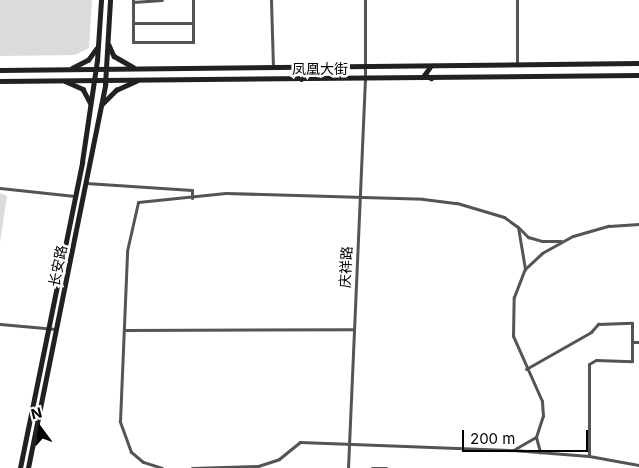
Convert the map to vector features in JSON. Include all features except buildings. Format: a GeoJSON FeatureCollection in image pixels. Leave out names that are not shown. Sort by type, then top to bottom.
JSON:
{"type":"FeatureCollection","features":[{"type":"Feature","properties":{"kind":"main road","name":"长安路"},"geometry":{"type":"LineString","coordinates":[[20,468],[75,196],[91,104],[99,42],[101,0]]}},
{"type":"Feature","properties":{"kind":"main road","name":"长安路"},"geometry":{"type":"LineString","coordinates":[[28,468],[106,80],[110,0]]}},
{"type":"Feature","properties":{"kind":"main road"},"geometry":{"type":"LineString","coordinates":[[71,69],[92,56],[99,42]]}},
{"type":"Feature","properties":{"kind":"main road"},"geometry":{"type":"LineString","coordinates":[[108,43],[114,56],[122,62],[139,68]]}},
{"type":"Feature","properties":{"kind":"main road"},"geometry":{"type":"LineString","coordinates":[[627,64],[616,65],[613,72],[628,75]]}},
{"type":"Feature","properties":{"kind":"main road","name":"凤凰大街"},"geometry":{"type":"LineString","coordinates":[[0,70],[639,64]]}},
{"type":"Feature","properties":{"kind":"main road"},"geometry":{"type":"LineString","coordinates":[[439,66],[429,68],[425,72],[427,77],[439,79]]}},
{"type":"Feature","properties":{"kind":"main road"},"geometry":{"type":"LineString","coordinates":[[289,80],[303,78],[308,74],[304,69],[292,68]]}},
{"type":"Feature","properties":{"kind":"main road","name":"凤凰大街"},"geometry":{"type":"LineString","coordinates":[[0,81],[365,80],[639,75]]}},
{"type":"Feature","properties":{"kind":"main road"},"geometry":{"type":"LineString","coordinates":[[61,80],[83,89],[91,104]]}},
{"type":"Feature","properties":{"kind":"main road"},"geometry":{"type":"LineString","coordinates":[[100,108],[116,90],[142,80]]}},
{"type":"Feature","properties":{"kind":"street"},"geometry":{"type":"LineString","coordinates":[[162,0],[133,1],[133,42],[193,42],[193,0]]}},
{"type":"Feature","properties":{"kind":"street"},"geometry":{"type":"LineString","coordinates":[[271,0],[273,68]]}},
{"type":"Feature","properties":{"kind":"street","name":"庆祥路"},"geometry":{"type":"LineString","coordinates":[[348,468],[365,80],[364,0]]}},
{"type":"Feature","properties":{"kind":"street"},"geometry":{"type":"LineString","coordinates":[[517,0],[517,65]]}},
{"type":"Feature","properties":{"kind":"street"},"geometry":{"type":"LineString","coordinates":[[133,23],[193,23]]}},
{"type":"Feature","properties":{"kind":"street"},"geometry":{"type":"LineString","coordinates":[[86,183],[192,190],[192,198]]}},
{"type":"Feature","properties":{"kind":"street"},"geometry":{"type":"LineString","coordinates":[[0,188],[75,196]]}},
{"type":"Feature","properties":{"kind":"street"},"geometry":{"type":"LineString","coordinates":[[162,468],[143,462],[131,452],[122,431],[127,252],[138,202],[192,198],[226,193],[457,203],[504,217],[528,237],[542,241],[561,241]]}},
{"type":"Feature","properties":{"kind":"street"},"geometry":{"type":"LineString","coordinates":[[513,450],[536,437],[542,424],[542,401],[515,347],[513,326],[514,297],[525,269],[542,253],[561,241],[609,226],[639,224]]}},
{"type":"Feature","properties":{"kind":"street"},"geometry":{"type":"LineString","coordinates":[[518,227],[525,269]]}},
{"type":"Feature","properties":{"kind":"street"},"geometry":{"type":"LineString","coordinates":[[0,324],[56,329]]}},
{"type":"Feature","properties":{"kind":"street"},"geometry":{"type":"LineString","coordinates":[[526,369],[590,332],[598,324],[632,324],[632,361],[596,360],[588,366],[589,456]]}},
{"type":"Feature","properties":{"kind":"street"},"geometry":{"type":"LineString","coordinates":[[124,330],[354,329]]}},
{"type":"Feature","properties":{"kind":"street"},"geometry":{"type":"LineString","coordinates":[[632,342],[639,342]]}},
{"type":"Feature","properties":{"kind":"street"},"geometry":{"type":"LineString","coordinates":[[536,437],[540,452]]}},
{"type":"Feature","properties":{"kind":"street"},"geometry":{"type":"LineString","coordinates":[[192,468],[265,464],[279,459],[300,442],[513,450],[589,456],[639,466]]}},
{"type":"Feature","properties":{"kind":"street"},"geometry":{"type":"LineString","coordinates":[[372,468],[386,468]]}},
{"type":"Feature","properties":{"kind":"shaded area"},"geometry":{"type":"Polygon","coordinates":[[[0,0],[92,0],[89,48],[75,55],[0,56],[0,0]]]}},
{"type":"Feature","properties":{"kind":"shaded area"},"geometry":{"type":"Polygon","coordinates":[[[0,193],[7,196],[0,242],[0,193]]]}}]}
